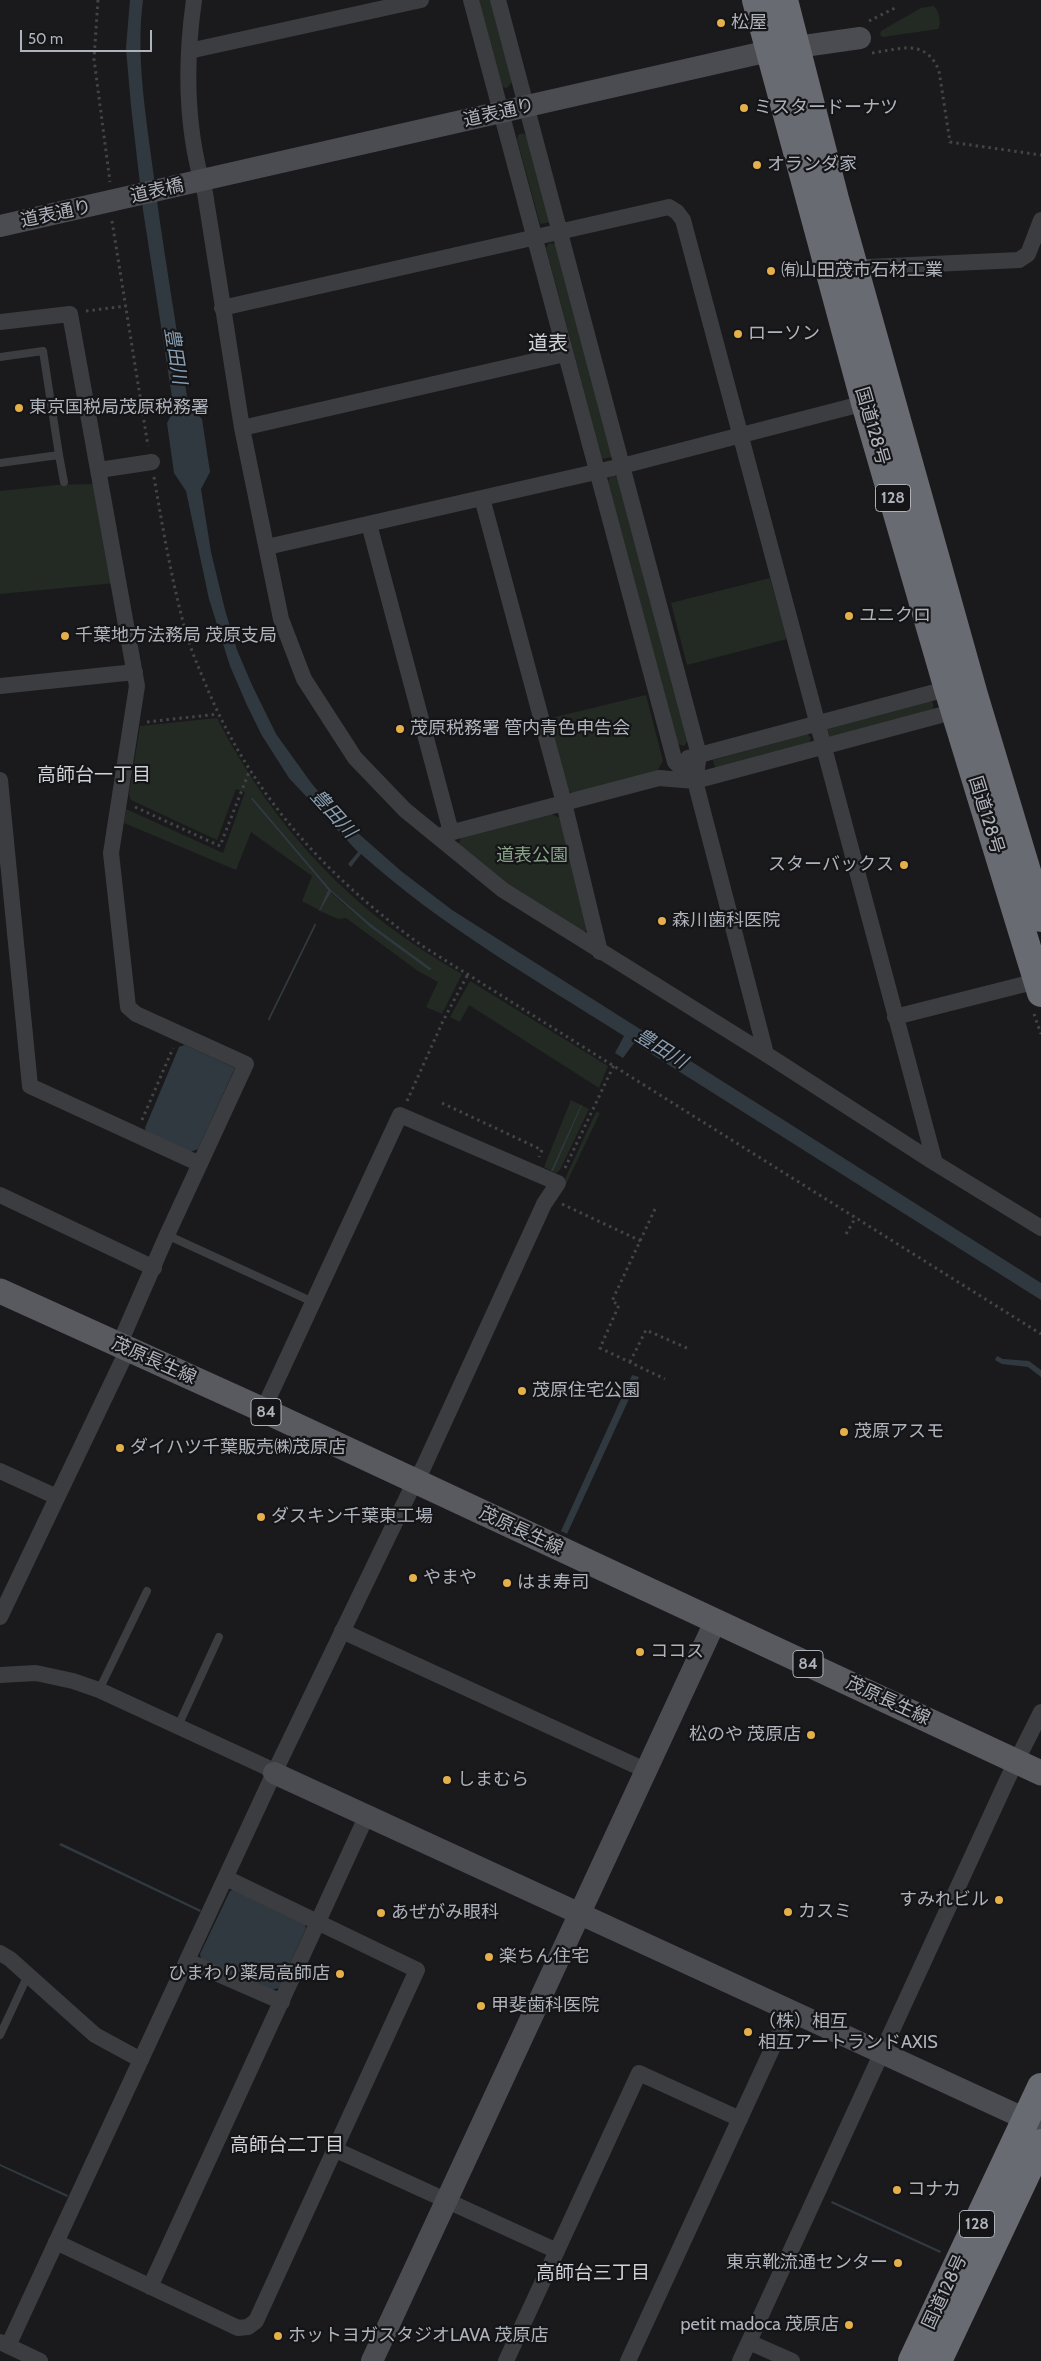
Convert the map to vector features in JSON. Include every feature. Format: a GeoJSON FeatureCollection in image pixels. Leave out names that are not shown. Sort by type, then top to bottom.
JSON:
{"type":"FeatureCollection","features":[{"type":"Feature","properties":{"kind":"highway","name":"国道128号"},"geometry":{"type":"LineString","coordinates":[[756,0],[769,51],[843,271],[1039,987]]}},
{"type":"Feature","properties":{"kind":"highway","name":"国道128号"},"geometry":{"type":"LineString","coordinates":[[784,0],[835,199],[843,271],[865,403],[959,698],[1041,918]]}},
{"type":"Feature","properties":{"kind":"highway","name":"国道128号"},"geometry":{"type":"LineString","coordinates":[[912,2361],[1033,2123],[1041,2087]]}},
{"type":"Feature","properties":{"kind":"highway","name":"国道128号"},"geometry":{"type":"LineString","coordinates":[[938,2361],[1041,2143]]}},
{"type":"Feature","properties":{"kind":"main road","name":"茂原長生線"},"geometry":{"type":"LineString","coordinates":[[0,1291],[263,1410],[1041,1773]]}},
{"type":"Feature","properties":{"kind":"street"},"geometry":{"type":"LineString","coordinates":[[194,0],[189,51],[189,95],[201,181],[242,428],[282,619],[304,679],[355,758],[405,810],[445,834],[503,890],[1041,1228]]}},
{"type":"Feature","properties":{"kind":"street"},"geometry":{"type":"LineString","coordinates":[[189,51],[421,0]]}},
{"type":"Feature","properties":{"kind":"street"},"geometry":{"type":"LineString","coordinates":[[471,0],[676,762],[695,781]]}},
{"type":"Feature","properties":{"kind":"street"},"geometry":{"type":"LineString","coordinates":[[498,0],[699,755],[695,781],[766,1054]]}},
{"type":"Feature","properties":{"kind":"street","name":"道表通り"},"geometry":{"type":"LineString","coordinates":[[201,181],[769,51],[797,47],[865,46]]}},
{"type":"Feature","properties":{"kind":"street","name":"道表橋"},"geometry":{"type":"LineString","coordinates":[[112,202],[201,181]]}},
{"type":"Feature","properties":{"kind":"street","name":"道表通り"},"geometry":{"type":"LineString","coordinates":[[0,226],[112,202]]}},
{"type":"Feature","properties":{"kind":"street"},"geometry":{"type":"LineString","coordinates":[[222,308],[669,207],[677,212],[683,220],[935,1163]]}},
{"type":"Feature","properties":{"kind":"street"},"geometry":{"type":"LineString","coordinates":[[843,271],[1020,260],[1028,254],[1041,220]]}},
{"type":"Feature","properties":{"kind":"street"},"geometry":{"type":"LineString","coordinates":[[0,322],[70,314],[136,672],[137,686],[132,723],[111,853],[128,1008],[136,1014],[246,1064],[166,1235],[124,1347],[57,1497],[4,1598],[0,1617]]}},
{"type":"Feature","properties":{"kind":"street"},"geometry":{"type":"LineString","coordinates":[[242,428],[565,354]]}},
{"type":"Feature","properties":{"kind":"street"},"geometry":{"type":"LineString","coordinates":[[267,547],[622,466],[739,434],[865,403]]}},
{"type":"Feature","properties":{"kind":"street"},"geometry":{"type":"LineString","coordinates":[[99,470],[152,462]]}},
{"type":"Feature","properties":{"kind":"street"},"geometry":{"type":"LineString","coordinates":[[482,498],[564,803],[600,952]]}},
{"type":"Feature","properties":{"kind":"street"},"geometry":{"type":"LineString","coordinates":[[369,524],[445,834]]}},
{"type":"Feature","properties":{"kind":"street"},"geometry":{"type":"LineString","coordinates":[[0,686],[136,672]]}},
{"type":"Feature","properties":{"kind":"street"},"geometry":{"type":"LineString","coordinates":[[659,778],[676,762],[816,723],[959,698]]}},
{"type":"Feature","properties":{"kind":"street"},"geometry":{"type":"LineString","coordinates":[[445,834],[659,778],[695,781],[823,747],[959,698]]}},
{"type":"Feature","properties":{"kind":"street"},"geometry":{"type":"LineString","coordinates":[[0,780],[30,1086],[200,1164]]}},
{"type":"Feature","properties":{"kind":"street"},"geometry":{"type":"LineString","coordinates":[[895,1017],[1039,987]]}},
{"type":"Feature","properties":{"kind":"street"},"geometry":{"type":"LineString","coordinates":[[40,2361],[4,2344],[56,2242],[342,1630],[423,1468],[544,1204],[558,1183],[400,1115],[315,1302],[263,1410]]}},
{"type":"Feature","properties":{"kind":"street"},"geometry":{"type":"LineString","coordinates":[[0,1196],[154,1268]]}},
{"type":"Feature","properties":{"kind":"street"},"geometry":{"type":"LineString","coordinates":[[0,1471],[57,1497]]}},
{"type":"Feature","properties":{"kind":"street"},"geometry":{"type":"LineString","coordinates":[[372,2361],[714,1622]]}},
{"type":"Feature","properties":{"kind":"street"},"geometry":{"type":"LineString","coordinates":[[342,1630],[645,1770]]}},
{"type":"Feature","properties":{"kind":"street"},"geometry":{"type":"LineString","coordinates":[[0,1674],[36,1673],[73,1681],[99,1690],[266,1767],[274,1773],[1033,2123]]}},
{"type":"Feature","properties":{"kind":"street"},"geometry":{"type":"LineString","coordinates":[[740,2361],[1041,1712]]}},
{"type":"Feature","properties":{"kind":"street"},"geometry":{"type":"LineString","coordinates":[[150,2287],[367,1815]]}},
{"type":"Feature","properties":{"kind":"street"},"geometry":{"type":"LineString","coordinates":[[56,2242],[238,2328],[253,2325],[336,2150],[417,1970],[318,1924],[306,1915],[226,1878]]}},
{"type":"Feature","properties":{"kind":"street"},"geometry":{"type":"LineString","coordinates":[[0,1953],[10,1959],[95,2035],[141,2060]]}},
{"type":"Feature","properties":{"kind":"street"},"geometry":{"type":"LineString","coordinates":[[188,1961],[282,2002]]}},
{"type":"Feature","properties":{"kind":"street"},"geometry":{"type":"LineString","coordinates":[[628,2361],[790,2010]]}},
{"type":"Feature","properties":{"kind":"street"},"geometry":{"type":"LineString","coordinates":[[506,2361],[638,2073],[740,2119]]}},
{"type":"Feature","properties":{"kind":"street"},"geometry":{"type":"LineString","coordinates":[[336,2150],[557,2251]]}},
{"type":"Feature","properties":{"kind":"street"},"geometry":{"type":"LineString","coordinates":[[749,2342],[792,2361]]}},
{"type":"Feature","properties":{"kind":"lane"},"geometry":{"type":"LineString","coordinates":[[0,357],[43,351],[64,482]]}},
{"type":"Feature","properties":{"kind":"lane"},"geometry":{"type":"LineString","coordinates":[[0,463],[59,454]]}},
{"type":"Feature","properties":{"kind":"lane"},"geometry":{"type":"LineString","coordinates":[[166,1235],[315,1302]]}},
{"type":"Feature","properties":{"kind":"lane"},"geometry":{"type":"LineString","coordinates":[[99,1690],[147,1591]]}},
{"type":"Feature","properties":{"kind":"lane"},"geometry":{"type":"LineString","coordinates":[[178,1726],[220,1637]]}},
{"type":"Feature","properties":{"kind":"lane"},"geometry":{"type":"LineString","coordinates":[[0,2035],[28,1975]]}},
{"type":"Feature","properties":{"kind":"path"},"geometry":{"type":"LineString","coordinates":[[98,0],[94,59],[112,202]]}},
{"type":"Feature","properties":{"kind":"path"},"geometry":{"type":"LineString","coordinates":[[865,46],[920,49],[935,62],[939,71],[950,142],[1041,155]]}},
{"type":"Feature","properties":{"kind":"path"},"geometry":{"type":"LineString","coordinates":[[70,314],[126,306]]}},
{"type":"Feature","properties":{"kind":"path"},"geometry":{"type":"LineString","coordinates":[[132,723],[218,714]]}},
{"type":"Feature","properties":{"kind":"path"},"geometry":{"type":"LineString","coordinates":[[120,801],[220,846],[250,771]]}},
{"type":"Feature","properties":{"kind":"path"},"geometry":{"type":"LineString","coordinates":[[400,1115],[443,1020],[468,974]]}},
{"type":"Feature","properties":{"kind":"path"},"geometry":{"type":"LineString","coordinates":[[136,1134],[179,1034]]}},
{"type":"Feature","properties":{"kind":"path"},"geometry":{"type":"LineString","coordinates":[[558,1183],[614,1065]]}},
{"type":"Feature","properties":{"kind":"path"},"geometry":{"type":"LineString","coordinates":[[655,1209],[612,1301],[619,1305],[600,1348],[665,1379]]}},
{"type":"Feature","properties":{"kind":"path"},"geometry":{"type":"LineString","coordinates":[[846,1234],[856,1217]]}},
{"type":"Feature","properties":{"kind":"path"},"geometry":{"type":"LineString","coordinates":[[630,1362],[646,1330],[688,1349]]}},
{"type":"Feature","properties":{"kind":"green space"},"geometry":{"type":"Polygon","coordinates":[[[479,0],[490,0],[512,82],[507,88],[502,87],[479,0]]]}},
{"type":"Feature","properties":{"kind":"green space"},"geometry":{"type":"Polygon","coordinates":[[[934,6],[939,17],[940,24],[938,29],[883,37],[880,35],[881,31],[921,8],[934,6]]]}},
{"type":"Feature","properties":{"kind":"green space"},"geometry":{"type":"Polygon","coordinates":[[[523,133],[528,137],[551,222],[540,224],[517,139],[518,135],[523,133]]]}},
{"type":"Feature","properties":{"kind":"green space"},"geometry":{"type":"Polygon","coordinates":[[[549,243],[556,244],[612,457],[602,459],[546,248],[549,243]]]}},
{"type":"Feature","properties":{"kind":"green space"},"geometry":{"type":"Polygon","coordinates":[[[617,477],[688,741],[684,746],[678,744],[608,482],[609,478],[617,477]]]}},
{"type":"Feature","properties":{"kind":"green space"},"geometry":{"type":"Polygon","coordinates":[[[93,484],[115,583],[0,594],[0,491],[56,485],[93,484]]]}},
{"type":"Feature","properties":{"kind":"green space"},"geometry":{"type":"Polygon","coordinates":[[[770,578],[787,639],[687,665],[671,603],[770,578]]]}},
{"type":"Feature","properties":{"kind":"green space"},"geometry":{"type":"Polygon","coordinates":[[[646,695],[663,761],[656,773],[574,794],[566,789],[547,719],[646,695]]]}},
{"type":"Feature","properties":{"kind":"green space"},"geometry":{"type":"Polygon","coordinates":[[[930,700],[933,703],[933,709],[830,738],[827,728],[930,700]]]}},
{"type":"Feature","properties":{"kind":"green space"},"geometry":{"type":"Polygon","coordinates":[[[217,718],[239,758],[264,796],[291,832],[320,865],[386,924],[462,974],[442,1014],[426,1007],[438,982],[418,971],[346,918],[338,919],[320,911],[330,892],[370,927],[431,969],[372,925],[332,891],[252,797],[251,799],[328,890],[319,910],[302,901],[312,876],[251,832],[236,870],[124,823],[126,809],[223,853],[245,792],[236,789],[217,840],[131,800],[129,794],[140,726],[217,718]]]}},
{"type":"Feature","properties":{"kind":"green space"},"geometry":{"type":"Polygon","coordinates":[[[807,734],[811,738],[809,743],[717,768],[714,765],[713,760],[807,734]]]}},
{"type":"Feature","properties":{"kind":"green space","name":"道表公園"},"geometry":{"type":"Polygon","coordinates":[[[549,813],[562,819],[589,929],[582,933],[508,886],[458,845],[462,836],[549,813]]]}},
{"type":"Feature","properties":{"kind":"green space"},"geometry":{"type":"Polygon","coordinates":[[[470,981],[608,1066],[599,1088],[469,1005],[460,1022],[450,1017],[470,981]]]}},
{"type":"Feature","properties":{"kind":"green space"},"geometry":{"type":"Polygon","coordinates":[[[571,1100],[589,1109],[560,1170],[556,1173],[544,1167],[571,1100]]]}},
{"type":"Feature","properties":{"kind":"green space"},"geometry":{"type":"Polygon","coordinates":[[[596,1112],[600,1113],[566,1184],[563,1183],[596,1112]]]}},
{"type":"Feature","properties":{"kind":"water","name":"豊田川"},"geometry":{"type":"Polygon","coordinates":[[[130,0],[143,0],[140,41],[142,82],[160,223],[188,403],[202,419],[210,472],[201,489],[211,552],[237,650],[276,734],[312,784],[342,819],[401,871],[452,910],[1041,1283],[1041,1300],[634,1043],[623,1058],[615,1053],[624,1036],[455,928],[391,880],[361,854],[351,867],[348,864],[358,852],[289,778],[261,734],[246,703],[230,666],[209,599],[186,491],[174,473],[167,423],[174,410],[143,210],[131,106],[126,48],[130,0]]]}},
{"type":"Feature","properties":{"kind":"water"},"geometry":{"type":"Polygon","coordinates":[[[252,797],[332,891],[372,925],[432,969],[429,970],[370,927],[331,892],[320,911],[328,890],[251,799],[252,797]]]}},
{"type":"Feature","properties":{"kind":"water"},"geometry":{"type":"Polygon","coordinates":[[[315,923],[316,925],[269,1021],[268,1019],[315,923]]]}},
{"type":"Feature","properties":{"kind":"water"},"geometry":{"type":"Polygon","coordinates":[[[185,1045],[235,1068],[198,1149],[190,1152],[146,1131],[145,1128],[179,1047],[185,1045]]]}},
{"type":"Feature","properties":{"kind":"water"},"geometry":{"type":"Polygon","coordinates":[[[581,1105],[553,1171],[551,1171],[581,1105]]]}},
{"type":"Feature","properties":{"kind":"water"},"geometry":{"type":"Polygon","coordinates":[[[997,1356],[1003,1359],[1029,1361],[1041,1370],[1041,1377],[1028,1367],[1002,1364],[995,1360],[997,1356]]]}},
{"type":"Feature","properties":{"kind":"water"},"geometry":{"type":"Polygon","coordinates":[[[632,1375],[639,1377],[567,1534],[561,1531],[632,1375]]]}},
{"type":"Feature","properties":{"kind":"water"},"geometry":{"type":"Polygon","coordinates":[[[61,1843],[201,1910],[200,1912],[59,1845],[61,1843]]]}},
{"type":"Feature","properties":{"kind":"water"},"geometry":{"type":"Polygon","coordinates":[[[235,1889],[304,1921],[306,1928],[279,1988],[271,1990],[201,1959],[200,1954],[230,1891],[235,1889]]]}},
{"type":"Feature","properties":{"kind":"water"},"geometry":{"type":"Polygon","coordinates":[[[0,2164],[68,2195],[67,2197],[0,2166],[0,2164]]]}},
{"type":"Feature","properties":{"kind":"water"},"geometry":{"type":"Polygon","coordinates":[[[832,2201],[941,2251],[940,2253],[831,2203],[832,2201]]]}},
{"type":"Feature","properties":{"kind":"place","name":"松屋"},"geometry":{"type":"Point","coordinates":[721,23]}},
{"type":"Feature","properties":{"kind":"place","name":"ミスタードーナツ"},"geometry":{"type":"Point","coordinates":[744,108]}},
{"type":"Feature","properties":{"kind":"place","name":"オランダ家"},"geometry":{"type":"Point","coordinates":[757,165]}},
{"type":"Feature","properties":{"kind":"place","name":"㈲山田茂市石材工業"},"geometry":{"type":"Point","coordinates":[771,271]}},
{"type":"Feature","properties":{"kind":"place","name":"ローソン"},"geometry":{"type":"Point","coordinates":[738,334]}},
{"type":"Feature","properties":{"kind":"place","name":"東京国税局茂原税務署"},"geometry":{"type":"Point","coordinates":[19,408]}},
{"type":"Feature","properties":{"kind":"place","name":"ユニクロ"},"geometry":{"type":"Point","coordinates":[849,616]}},
{"type":"Feature","properties":{"kind":"place","name":"千葉地方法務局 茂原支局"},"geometry":{"type":"Point","coordinates":[65,636]}},
{"type":"Feature","properties":{"kind":"place","name":"茂原税務署 管内青色申告会"},"geometry":{"type":"Point","coordinates":[400,729]}},
{"type":"Feature","properties":{"kind":"place","name":"スターバックス"},"geometry":{"type":"Point","coordinates":[904,865]}},
{"type":"Feature","properties":{"kind":"place","name":"森川歯科医院"},"geometry":{"type":"Point","coordinates":[662,921]}},
{"type":"Feature","properties":{"kind":"place","name":"茂原住宅公園"},"geometry":{"type":"Point","coordinates":[522,1391]}},
{"type":"Feature","properties":{"kind":"place","name":"茂原アスモ"},"geometry":{"type":"Point","coordinates":[844,1432]}},
{"type":"Feature","properties":{"kind":"place","name":"ダイハツ千葉販売㈱茂原店"},"geometry":{"type":"Point","coordinates":[120,1448]}},
{"type":"Feature","properties":{"kind":"place","name":"ダスキン千葉東工場"},"geometry":{"type":"Point","coordinates":[261,1517]}},
{"type":"Feature","properties":{"kind":"place","name":"やまや"},"geometry":{"type":"Point","coordinates":[413,1578]}},
{"type":"Feature","properties":{"kind":"place","name":"はま寿司"},"geometry":{"type":"Point","coordinates":[507,1583]}},
{"type":"Feature","properties":{"kind":"place","name":"ココス"},"geometry":{"type":"Point","coordinates":[640,1652]}},
{"type":"Feature","properties":{"kind":"place","name":"松のや 茂原店"},"geometry":{"type":"Point","coordinates":[811,1735]}},
{"type":"Feature","properties":{"kind":"place","name":"しまむら"},"geometry":{"type":"Point","coordinates":[447,1780]}},
{"type":"Feature","properties":{"kind":"place","name":"すみれビル"},"geometry":{"type":"Point","coordinates":[999,1900]}},
{"type":"Feature","properties":{"kind":"place","name":"カスミ"},"geometry":{"type":"Point","coordinates":[788,1912]}},
{"type":"Feature","properties":{"kind":"place","name":"あぜがみ眼科"},"geometry":{"type":"Point","coordinates":[381,1913]}},
{"type":"Feature","properties":{"kind":"place","name":"楽ちん住宅"},"geometry":{"type":"Point","coordinates":[489,1957]}},
{"type":"Feature","properties":{"kind":"place","name":"ひまわり薬局高師店"},"geometry":{"type":"Point","coordinates":[340,1974]}},
{"type":"Feature","properties":{"kind":"place","name":"甲斐歯科医院"},"geometry":{"type":"Point","coordinates":[481,2006]}},
{"type":"Feature","properties":{"kind":"place","name":"（株）相互 相互アートランドAXIS"},"geometry":{"type":"Point","coordinates":[748,2032]}},
{"type":"Feature","properties":{"kind":"place","name":"コナカ"},"geometry":{"type":"Point","coordinates":[897,2190]}},
{"type":"Feature","properties":{"kind":"place","name":"東京靴流通センター"},"geometry":{"type":"Point","coordinates":[898,2263]}},
{"type":"Feature","properties":{"kind":"place","name":"petit madoca 茂原店"},"geometry":{"type":"Point","coordinates":[849,2325]}},
{"type":"Feature","properties":{"kind":"place","name":"ホットヨガスタジオLAVA 茂原店"},"geometry":{"type":"Point","coordinates":[278,2336]}},
{"type":"Feature","properties":{"kind":"district","name":"道表"},"geometry":{"type":"Point","coordinates":[548,344]}},
{"type":"Feature","properties":{"kind":"district","name":"高師台一丁目"},"geometry":{"type":"Point","coordinates":[94,775]}},
{"type":"Feature","properties":{"kind":"district","name":"高師台二丁目"},"geometry":{"type":"Point","coordinates":[287,2145]}},
{"type":"Feature","properties":{"kind":"district","name":"高師台三丁目"},"geometry":{"type":"Point","coordinates":[593,2273]}}]}
